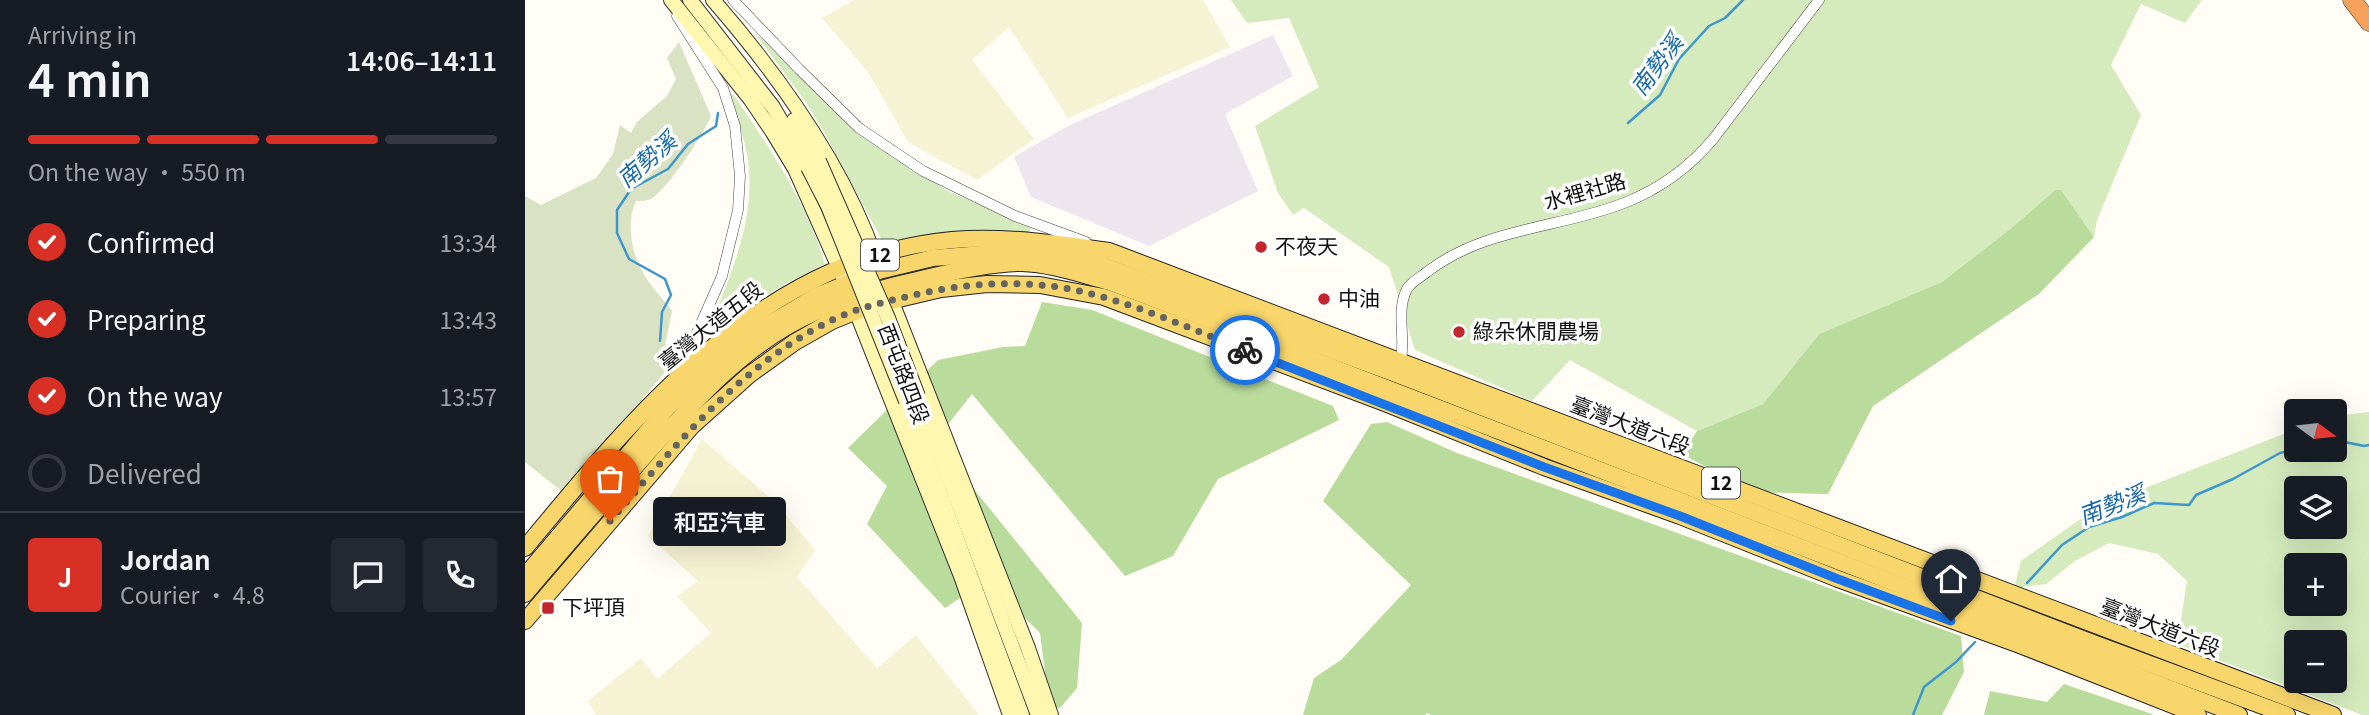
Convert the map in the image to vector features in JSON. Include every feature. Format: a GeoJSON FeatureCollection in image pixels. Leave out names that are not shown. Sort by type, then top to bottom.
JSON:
{"type":"FeatureCollection","features":[{"type":"Feature","properties":{"kind":"highway"},"geometry":{"type":"LineString","coordinates":[[2352,0],[2369,22]]}},
{"type":"Feature","properties":{"kind":"main road","name":"臺灣大道五段"},"geometry":{"type":"LineString","coordinates":[[883,279],[929,244],[966,239],[1050,242],[1109,251]]}},
{"type":"Feature","properties":{"kind":"main road","name":"臺灣大道六段"},"geometry":{"type":"LineString","coordinates":[[1109,251],[2080,638],[2287,715]]}},
{"type":"Feature","properties":{"kind":"main road","name":"臺灣大道五段"},"geometry":{"type":"LineString","coordinates":[[525,594],[640,461],[700,397],[738,360],[786,327],[883,279],[933,258],[995,253],[1033,254],[1097,263]]}},
{"type":"Feature","properties":{"kind":"main road","name":"臺灣大道五段"},"geometry":{"type":"LineString","coordinates":[[883,279],[938,275],[1022,263],[1063,270],[1111,282],[1387,397]]}},
{"type":"Feature","properties":{"kind":"main road","name":"臺灣大道六段"},"geometry":{"type":"LineString","coordinates":[[1097,263],[1399,367],[2333,715]]}},
{"type":"Feature","properties":{"kind":"main road","name":"臺灣大道五段"},"geometry":{"type":"LineString","coordinates":[[525,548],[599,459],[684,372],[752,315],[790,291],[840,268],[941,289],[987,284],[1040,285],[1104,297],[1387,397]]}},
{"type":"Feature","properties":{"kind":"main road","name":"臺灣大道五段"},"geometry":{"type":"LineString","coordinates":[[525,576],[668,407],[744,339],[787,312],[851,297]]}},
{"type":"Feature","properties":{"kind":"main road","name":"臺灣大道五段"},"geometry":{"type":"LineString","coordinates":[[525,621],[692,426],[749,375],[788,347],[832,321],[851,297]]}},
{"type":"Feature","properties":{"kind":"main road","name":"12"},"geometry":{"type":"LineString","coordinates":[[1387,397],[1544,467],[1680,516],[1838,579],[2020,645],[2198,715]]}},
{"type":"Feature","properties":{"kind":"main road","name":"12"},"geometry":{"type":"LineString","coordinates":[[1387,397],[2239,715]]}},
{"type":"Feature","properties":{"kind":"street","name":"西屯路四段"},"geometry":{"type":"LineString","coordinates":[[669,0],[751,100],[795,169],[840,268],[996,672],[1010,715]]}},
{"type":"Feature","properties":{"kind":"street","name":"西屯路四段"},"geometry":{"type":"LineString","coordinates":[[669,0],[723,88],[735,126],[740,176],[739,210],[722,276],[695,337],[684,372]]}},
{"type":"Feature","properties":{"kind":"street","name":"西屯路四段"},"geometry":{"type":"LineString","coordinates":[[691,0],[813,164]]}},
{"type":"Feature","properties":{"kind":"street","name":"西屯路四段"},"geometry":{"type":"LineString","coordinates":[[706,0],[781,100],[813,164],[828,206],[912,398],[1038,715]]}},
{"type":"Feature","properties":{"kind":"street","name":"西屯路四段"},"geometry":{"type":"LineString","coordinates":[[713,0],[748,41],[818,139],[836,170],[883,279],[1028,648],[1051,715]]}},
{"type":"Feature","properties":{"kind":"street"},"geometry":{"type":"LineString","coordinates":[[720,0],[748,41]]}},
{"type":"Feature","properties":{"kind":"street"},"geometry":{"type":"LineString","coordinates":[[733,0],[859,128],[923,171],[1015,216],[1109,251]]}},
{"type":"Feature","properties":{"kind":"street","name":"水裡社路"},"geometry":{"type":"LineString","coordinates":[[1387,397],[1399,367],[1402,313],[1408,288],[1451,257],[1473,246],[1503,234],[1581,217],[1624,203],[1659,187],[1697,159],[1819,0]]}},
{"type":"Feature","properties":{"kind":"street"},"geometry":{"type":"LineString","coordinates":[[668,407],[684,372]]}},
{"type":"Feature","properties":{"kind":"street","name":"西屯路四段"},"geometry":{"type":"LineString","coordinates":[[912,398],[1022,715]]}},
{"type":"Feature","properties":{"kind":"street"},"geometry":{"type":"LineString","coordinates":[[1006,593],[1025,678]]}},
{"type":"Feature","properties":{"kind":"street"},"geometry":{"type":"LineString","coordinates":[[983,604],[996,672]]}},
{"type":"Feature","properties":{"kind":"shaded area"},"geometry":{"type":"Polygon","coordinates":[[[854,0],[1203,0],[1230,47],[1068,118],[1009,27],[972,60],[1034,139],[977,180],[908,142],[868,72],[822,18],[854,0]]]}},
{"type":"Feature","properties":{"kind":"shaded area"},"geometry":{"type":"Polygon","coordinates":[[[1273,35],[1293,76],[1225,114],[1258,191],[1149,246],[1031,197],[1014,157],[1068,126],[1273,35]]]}},
{"type":"Feature","properties":{"kind":"shaded area"},"geometry":{"type":"Polygon","coordinates":[[[702,439],[777,504],[815,550],[797,577],[877,668],[916,635],[979,715],[596,715],[588,701],[641,658],[657,679],[711,633],[677,596],[698,581],[648,536],[702,439]]]}},
{"type":"Feature","properties":{"kind":"green space"},"geometry":{"type":"Polygon","coordinates":[[[1231,0],[2202,0],[2185,23],[2141,4],[2111,65],[2141,115],[2097,220],[2094,237],[2061,190],[2055,190],[1942,282],[1819,334],[1763,404],[1697,431],[1570,360],[1532,401],[1415,350],[1389,267],[1304,208],[1293,215],[1278,193],[1255,126],[1319,87],[1289,18],[1247,23],[1231,0]]]}},
{"type":"Feature","properties":{"kind":"green space"},"geometry":{"type":"Polygon","coordinates":[[[754,32],[869,138],[946,190],[1031,227],[1029,233],[883,242],[805,101],[754,32]]]}},
{"type":"Feature","properties":{"kind":"green space"},"geometry":{"type":"Polygon","coordinates":[[[679,42],[711,116],[676,173],[659,193],[650,199],[636,201],[631,218],[633,245],[642,271],[672,311],[663,356],[670,366],[564,493],[525,462],[525,196],[541,205],[596,178],[613,154],[620,125],[631,133],[637,122],[667,96],[676,79],[667,58],[679,42]]]}},
{"type":"Feature","properties":{"kind":"green space"},"geometry":{"type":"Polygon","coordinates":[[[733,94],[797,197],[825,264],[781,286],[713,332],[710,328],[741,243],[749,199],[747,154],[731,96],[733,94]]]}},
{"type":"Feature","properties":{"kind":"green space"},"geometry":{"type":"Polygon","coordinates":[[[2055,190],[2061,190],[2094,237],[2039,294],[1873,406],[1828,494],[1752,492],[1682,454],[1697,431],[1763,404],[1819,334],[1942,282],[2055,190]]]}},
{"type":"Feature","properties":{"kind":"green space"},"geometry":{"type":"Polygon","coordinates":[[[1042,302],[1092,310],[1333,406],[1339,420],[1218,479],[1173,556],[1125,576],[972,394],[935,441],[1082,623],[1077,688],[1061,707],[1042,713],[1045,672],[1040,633],[987,580],[945,608],[867,524],[887,486],[848,448],[938,360],[1003,347],[1025,346],[1042,302]]]}},
{"type":"Feature","properties":{"kind":"green space"},"geometry":{"type":"Polygon","coordinates":[[[2369,412],[2369,715],[2362,715],[2305,693],[2347,693],[2347,630],[2284,630],[2284,685],[2177,644],[2187,581],[2158,554],[2109,543],[2075,561],[2046,584],[2014,588],[2021,561],[2099,506],[2284,434],[2284,462],[2347,462],[2347,415],[2369,412]]]}},
{"type":"Feature","properties":{"kind":"green space"},"geometry":{"type":"Polygon","coordinates":[[[1387,422],[1457,453],[1961,636],[1964,672],[1942,715],[1303,715],[1314,678],[1341,660],[1411,585],[1323,501],[1371,424],[1387,422]]]}},
{"type":"Feature","properties":{"kind":"green space"},"geometry":{"type":"Polygon","coordinates":[[[2064,684],[2153,715],[1984,715],[1990,691],[2047,702],[2064,684]]]}},
{"type":"Feature","properties":{"kind":"waterway","name":"南勢溪"},"geometry":{"type":"LineString","coordinates":[[1628,123],[1660,95],[1679,59],[1709,26],[1725,18],[1743,0]]}},
{"type":"Feature","properties":{"kind":"waterway","name":"南勢溪"},"geometry":{"type":"LineString","coordinates":[[660,341],[662,312],[671,295],[665,279],[629,259],[617,233],[617,210],[631,189],[668,169],[688,144],[716,126],[718,113]]}},
{"type":"Feature","properties":{"kind":"waterway","name":"南勢溪"},"geometry":{"type":"LineString","coordinates":[[2347,442],[2369,445]]}},
{"type":"Feature","properties":{"kind":"waterway","name":"南勢溪"},"geometry":{"type":"LineString","coordinates":[[2027,583],[2062,545],[2089,527],[2154,503],[2189,505],[2196,495],[2284,452]]}},
{"type":"Feature","properties":{"kind":"waterway","name":"南勢溪"},"geometry":{"type":"LineString","coordinates":[[1913,715],[1924,687],[1956,662],[1975,642]]}},
{"type":"Feature","properties":{"kind":"way so far"},"geometry":{"type":"LineString","coordinates":[[610,521],[692,426],[749,375],[832,321],[869,306],[941,289],[987,284],[1040,285],[1104,297],[1245,350]]}},
{"type":"Feature","properties":{"kind":"place","name":"不夜天"},"geometry":{"type":"Point","coordinates":[1261,247]}},
{"type":"Feature","properties":{"kind":"place","name":"中油"},"geometry":{"type":"Point","coordinates":[1324,299]}},
{"type":"Feature","properties":{"kind":"place","name":"綠朵休閒農場"},"geometry":{"type":"Point","coordinates":[1459,332]}},
{"type":"Feature","properties":{"kind":"place","name":"和亞汽車"},"geometry":{"type":"Point","coordinates":[610,521]}},
{"type":"Feature","properties":{"kind":"place","name":"下坪頂"},"geometry":{"type":"Point","coordinates":[548,608]}},
{"type":"Feature","properties":{"kind":"route"},"geometry":{"type":"LineString","coordinates":[[1245,350],[1951,621]]}}]}
